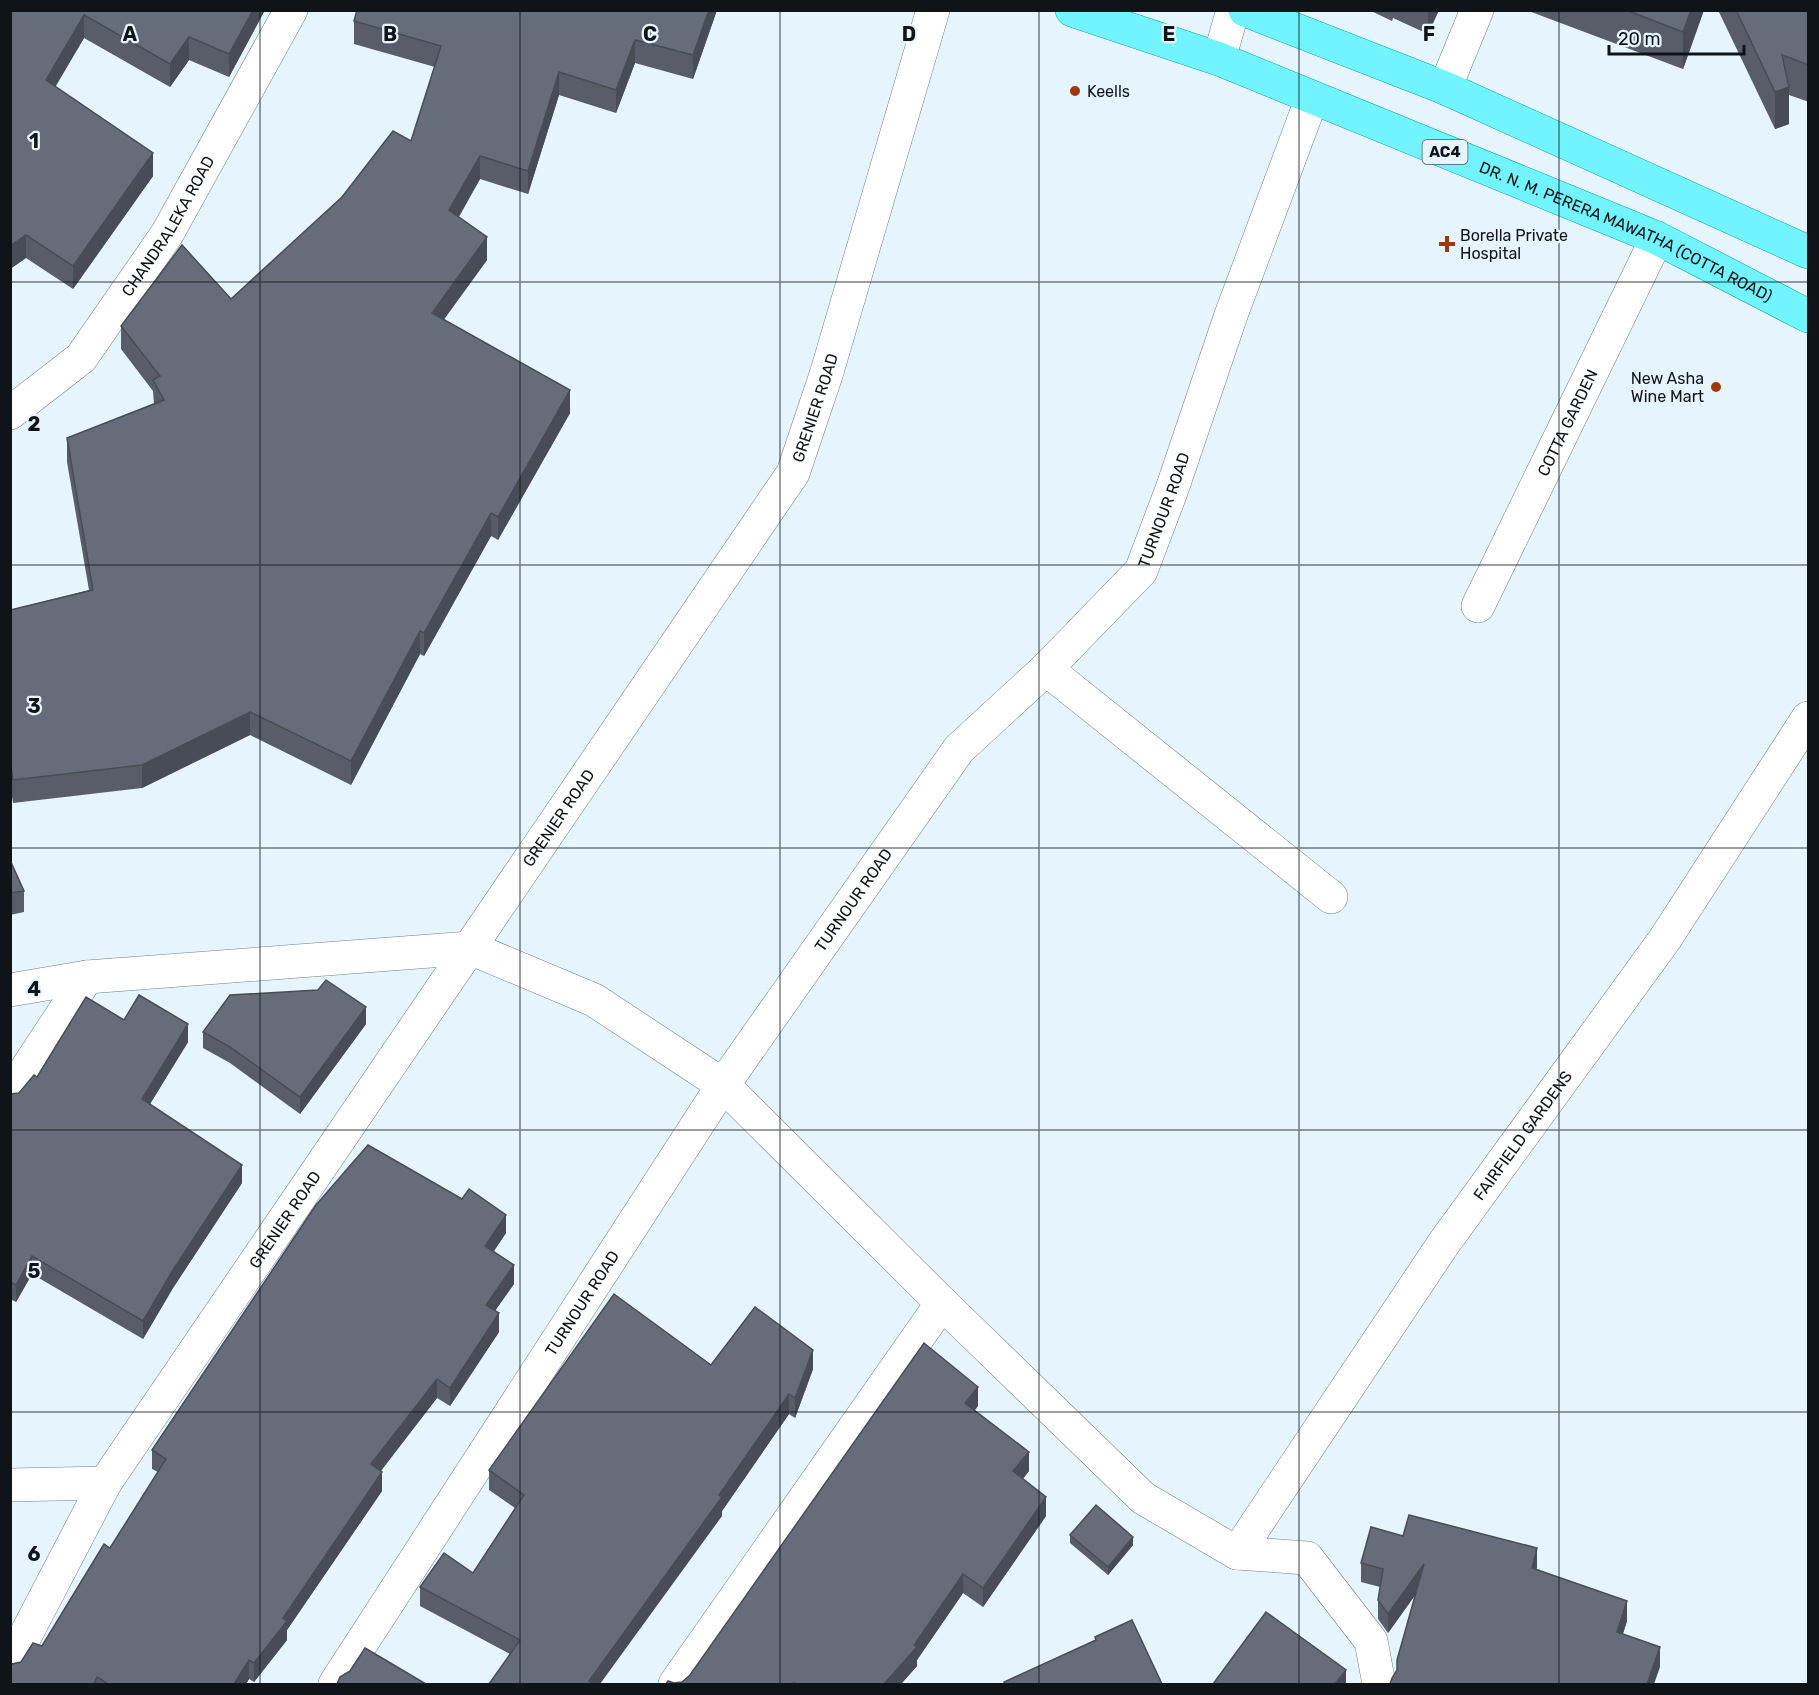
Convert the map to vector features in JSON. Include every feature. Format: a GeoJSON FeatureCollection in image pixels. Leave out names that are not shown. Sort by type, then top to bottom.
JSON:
{"type":"FeatureCollection","features":[{"type":"Feature","properties":{"kind":"main road","name":"DR. N. M. PERERA MAWATHA (COTTA ROAD)"},"geometry":{"type":"LineString","coordinates":[[1072,10],[1219,59],[1657,238],[1809,316]]}},
{"type":"Feature","properties":{"kind":"main road"},"geometry":{"type":"LineString","coordinates":[[1245,10],[1445,88],[1809,252]]}},
{"type":"Feature","properties":{"kind":"street","name":"CHANDRALEKA ROAD"},"geometry":{"type":"LineString","coordinates":[[10,413],[81,358],[167,234],[291,10]]}},
{"type":"Feature","properties":{"kind":"street","name":"GRENIER ROAD"},"geometry":{"type":"LineString","coordinates":[[10,1665],[105,1484],[793,472],[826,375],[933,10]]}},
{"type":"Feature","properties":{"kind":"street"},"geometry":{"type":"LineString","coordinates":[[1219,59],[1233,10]]}},
{"type":"Feature","properties":{"kind":"street"},"geometry":{"type":"LineString","coordinates":[[1445,88],[1477,10]]}},
{"type":"Feature","properties":{"kind":"street","name":"TURNOUR ROAD"},"geometry":{"type":"LineString","coordinates":[[335,1684],[723,1085],[959,749],[1046,669],[1142,571],[1231,315],[1312,98]]}},
{"type":"Feature","properties":{"kind":"street","name":"COTTA GARDEN"},"geometry":{"type":"LineString","coordinates":[[1478,606],[1657,238]]}},
{"type":"Feature","properties":{"kind":"street"},"geometry":{"type":"LineString","coordinates":[[1046,669],[1331,897]]}},
{"type":"Feature","properties":{"kind":"street","name":"FAIRFIELD GARDENS"},"geometry":{"type":"LineString","coordinates":[[1237,1553],[1444,1243],[1665,939],[1809,718]]}},
{"type":"Feature","properties":{"kind":"street"},"geometry":{"type":"LineString","coordinates":[[10,990],[87,977],[470,948],[594,1000],[723,1085],[942,1303],[1143,1498],[1237,1553],[1307,1558],[1371,1641],[1379,1684]]}},
{"type":"Feature","properties":{"kind":"street"},"geometry":{"type":"LineString","coordinates":[[10,1094],[87,977]]}},
{"type":"Feature","properties":{"kind":"street"},"geometry":{"type":"LineString","coordinates":[[675,1684],[942,1303]]}},
{"type":"Feature","properties":{"kind":"street"},"geometry":{"type":"LineString","coordinates":[[10,1485],[105,1484]]}},
{"type":"Feature","properties":{"kind":"building"},"geometry":{"type":"Polygon","coordinates":[[[10,10],[253,10],[229,54],[189,37],[170,64],[84,15],[46,80],[153,153],[73,266],[26,235],[10,246],[10,10]]]}},
{"type":"Feature","properties":{"kind":"building"},"geometry":{"type":"Polygon","coordinates":[[[357,10],[709,10],[693,55],[635,40],[616,90],[559,72],[528,171],[480,156],[449,210],[487,237],[432,313],[570,390],[498,517],[491,513],[424,633],[420,631],[351,761],[250,712],[142,765],[13,780],[10,760],[10,610],[93,590],[67,438],[164,400],[153,380],[160,376],[121,326],[182,245],[231,299],[342,197],[393,131],[411,141],[441,46],[354,21],[357,10]]]}},
{"type":"Feature","properties":{"kind":"building"},"geometry":{"type":"Polygon","coordinates":[[[1626,10],[1691,10],[1683,32],[1626,10]]]}},
{"type":"Feature","properties":{"kind":"building"},"geometry":{"type":"Polygon","coordinates":[[[1736,10],[1809,10],[1809,65],[1782,55],[1789,87],[1775,92],[1736,10]]]}},
{"type":"Feature","properties":{"kind":"building"},"geometry":{"type":"Polygon","coordinates":[[[10,860],[24,891],[10,893],[10,860]]]}},
{"type":"Feature","properties":{"kind":"building"},"geometry":{"type":"Polygon","coordinates":[[[326,980],[366,1007],[300,1097],[230,1047],[203,1032],[230,995],[318,990],[326,980]]]}},
{"type":"Feature","properties":{"kind":"building"},"geometry":{"type":"Polygon","coordinates":[[[139,995],[188,1024],[142,1099],[242,1165],[173,1270],[143,1321],[32,1256],[16,1285],[10,1282],[10,1094],[19,1093],[34,1075],[37,1077],[86,997],[124,1020],[139,995]]]}},
{"type":"Feature","properties":{"kind":"building"},"geometry":{"type":"Polygon","coordinates":[[[368,1145],[462,1199],[469,1189],[506,1215],[485,1246],[514,1265],[486,1305],[499,1313],[450,1388],[437,1379],[371,1464],[382,1472],[283,1618],[287,1621],[254,1663],[249,1660],[234,1684],[108,1684],[97,1677],[94,1684],[10,1684],[12,1664],[21,1662],[33,1643],[42,1646],[104,1544],[110,1548],[166,1459],[152,1450],[316,1205],[368,1145]]]}},
{"type":"Feature","properties":{"kind":"building"},"geometry":{"type":"Polygon","coordinates":[[[614,1294],[711,1365],[755,1307],[813,1350],[795,1398],[789,1394],[719,1495],[722,1497],[589,1681],[594,1684],[489,1684],[520,1640],[420,1587],[444,1553],[473,1573],[524,1495],[489,1470],[614,1294]]]}},
{"type":"Feature","properties":{"kind":"building"},"geometry":{"type":"Polygon","coordinates":[[[924,1343],[978,1387],[965,1403],[1029,1452],[1013,1471],[1046,1497],[983,1588],[963,1574],[914,1645],[917,1647],[884,1684],[666,1684],[668,1681],[682,1682],[690,1675],[924,1343]]]}},
{"type":"Feature","properties":{"kind":"building"},"geometry":{"type":"Polygon","coordinates":[[[1096,1505],[1133,1537],[1108,1567],[1070,1535],[1096,1505]]]}},
{"type":"Feature","properties":{"kind":"building"},"geometry":{"type":"Polygon","coordinates":[[[1409,1515],[1537,1548],[1532,1568],[1627,1601],[1617,1632],[1660,1647],[1647,1684],[1390,1684],[1397,1670],[1397,1660],[1424,1564],[1388,1614],[1378,1600],[1383,1569],[1361,1563],[1371,1527],[1403,1536],[1409,1515]]]}},
{"type":"Feature","properties":{"kind":"building"},"geometry":{"type":"Polygon","coordinates":[[[1266,1612],[1346,1670],[1335,1684],[1213,1684],[1266,1612]]]}},
{"type":"Feature","properties":{"kind":"building"},"geometry":{"type":"Polygon","coordinates":[[[1132,1620],[1162,1684],[1005,1684],[1004,1682],[1096,1640],[1095,1637],[1132,1620]]]}},
{"type":"Feature","properties":{"kind":"building"},"geometry":{"type":"Polygon","coordinates":[[[365,1648],[426,1684],[337,1684],[340,1677],[350,1671],[365,1648]]]}},
{"type":"Feature","properties":{"kind":"place","name":"Keells"},"geometry":{"type":"Point","coordinates":[1075,91]}},
{"type":"Feature","properties":{"kind":"place","name":"Borella Private Hospital"},"geometry":{"type":"Point","coordinates":[1447,244]}},
{"type":"Feature","properties":{"kind":"place","name":"New Asha Wine Mart"},"geometry":{"type":"Point","coordinates":[1716,387]}}]}
